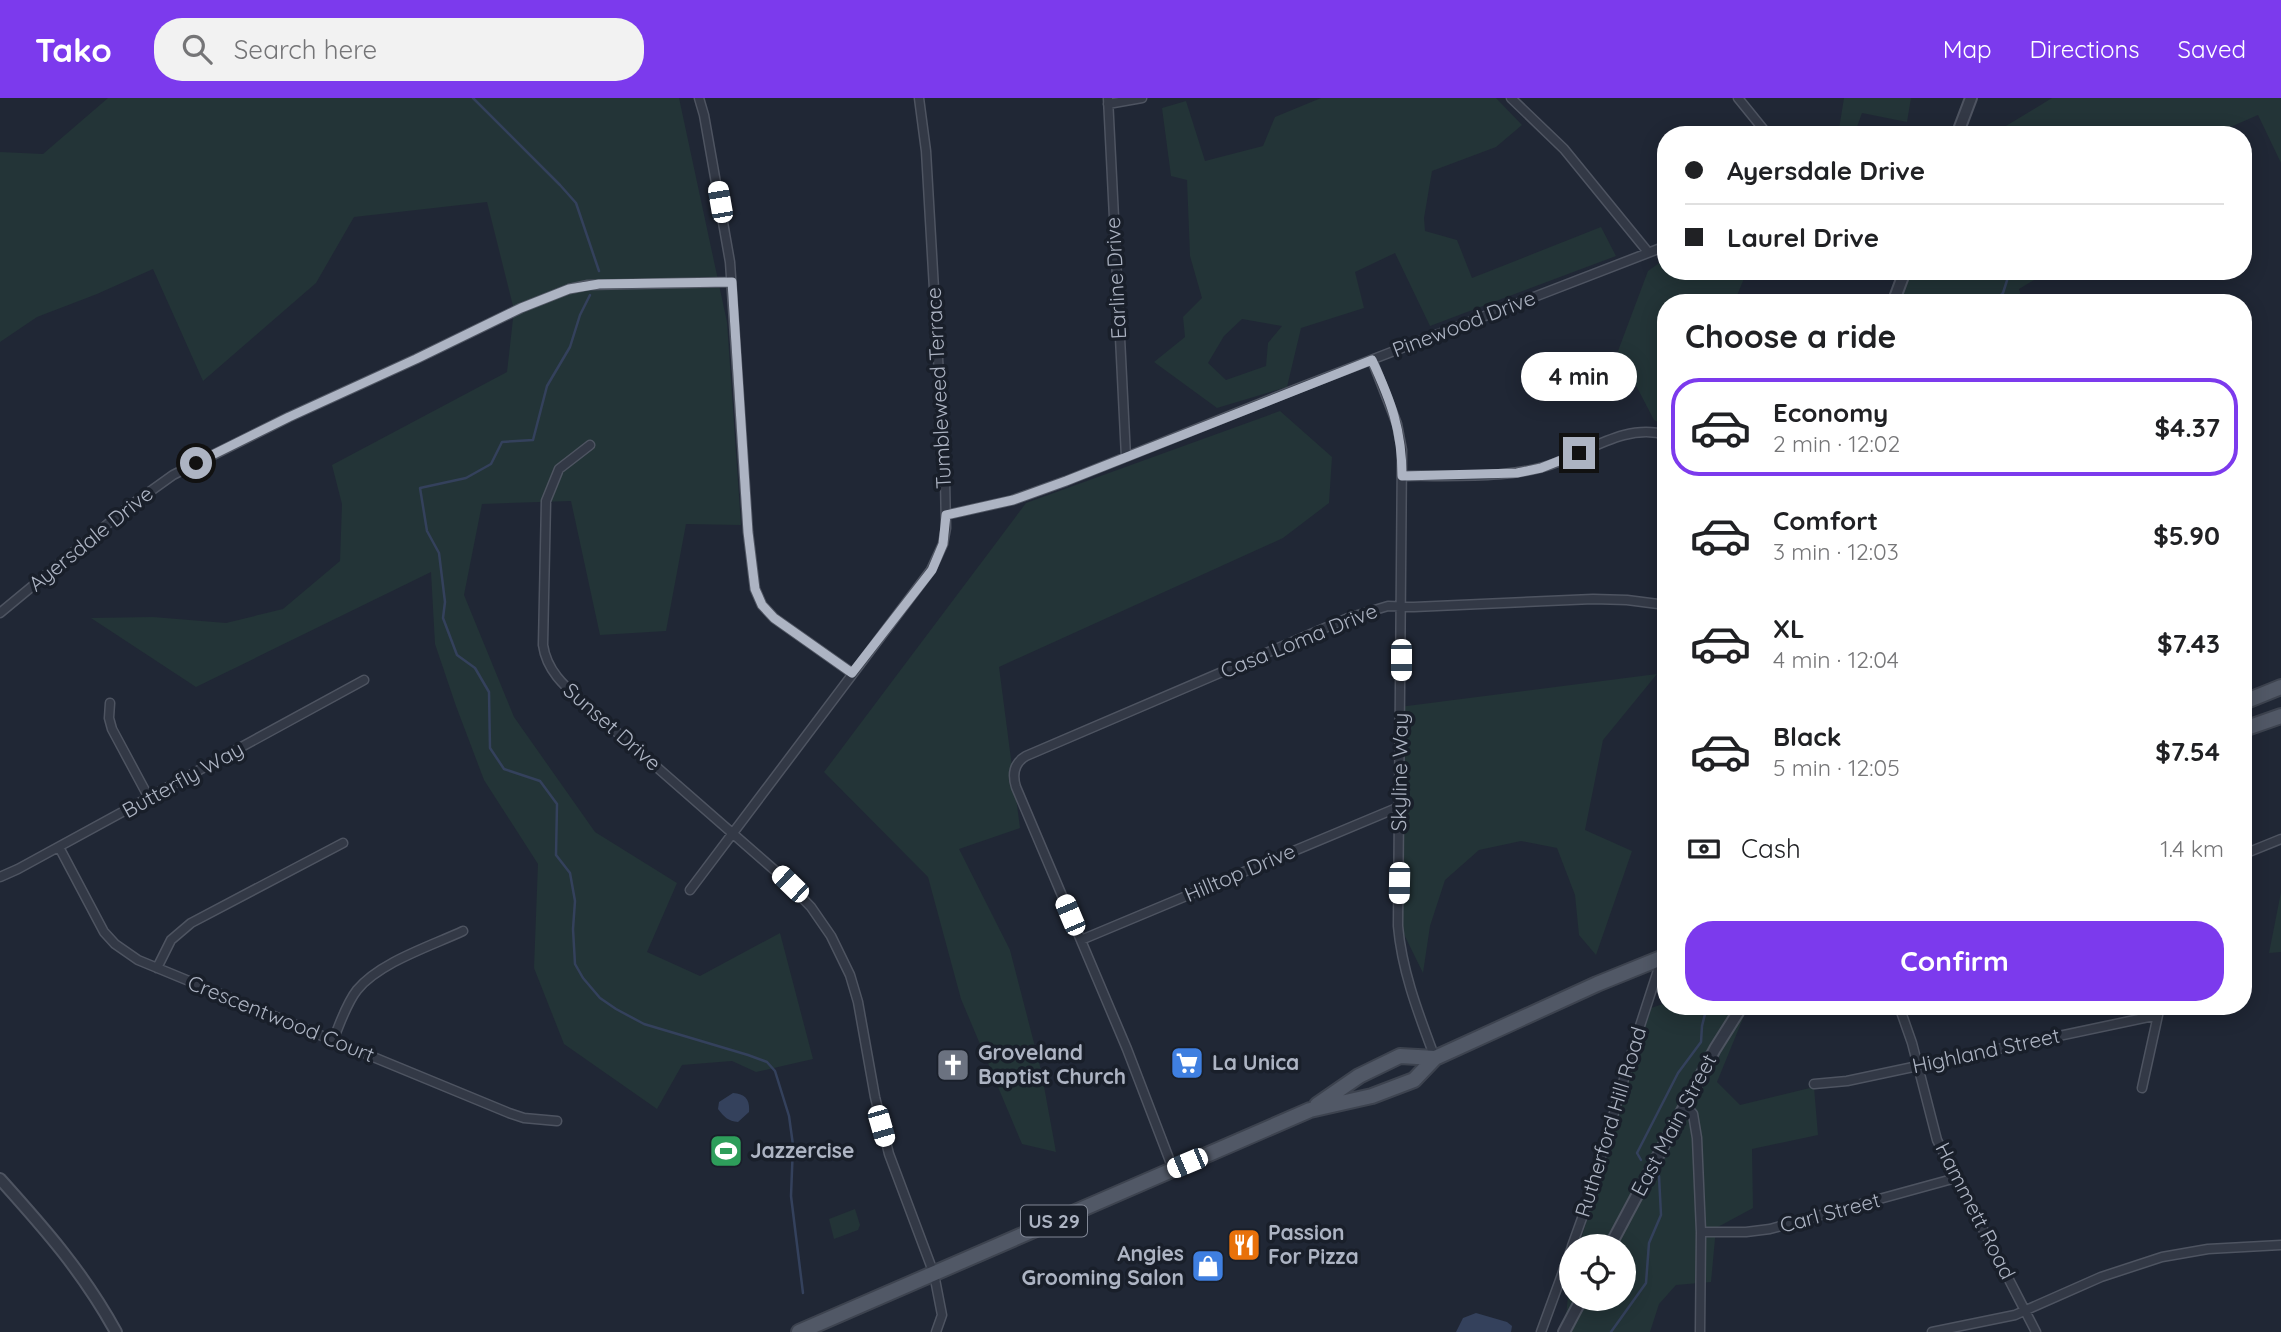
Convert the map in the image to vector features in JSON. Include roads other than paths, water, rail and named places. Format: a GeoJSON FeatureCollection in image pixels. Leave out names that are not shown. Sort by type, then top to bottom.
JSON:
{"type":"FeatureCollection","features":[{"type":"Feature","properties":{"kind":"main road"},"geometry":{"type":"LineString","coordinates":[[2252,699],[2281,687]]}},
{"type":"Feature","properties":{"kind":"main road"},"geometry":{"type":"LineString","coordinates":[[2252,726],[2281,716]]}},
{"type":"Feature","properties":{"kind":"main road","name":"US 29"},"geometry":{"type":"LineString","coordinates":[[799,1332],[1310,1110],[1372,1096],[1414,1080],[1435,1058],[1657,958]]}},
{"type":"Feature","properties":{"kind":"main road","name":"US 29"},"geometry":{"type":"LineString","coordinates":[[1310,1110],[1359,1076],[1400,1056],[1435,1058]]}},
{"type":"Feature","properties":{"kind":"street","name":"Tumbleweed Terrace"},"geometry":{"type":"LineString","coordinates":[[690,890],[932,570],[943,544],[946,515],[926,151],[919,98]]}},
{"type":"Feature","properties":{"kind":"street"},"geometry":{"type":"LineString","coordinates":[[1108,101],[1142,98]]}},
{"type":"Feature","properties":{"kind":"street"},"geometry":{"type":"LineString","coordinates":[[1511,98],[1564,149],[1648,252]]}},
{"type":"Feature","properties":{"kind":"street"},"geometry":{"type":"LineString","coordinates":[[1960,126],[1971,98]]}},
{"type":"Feature","properties":{"kind":"street"},"geometry":{"type":"LineString","coordinates":[[703,99],[732,282],[748,532],[755,589],[762,605],[774,618],[852,673]]}},
{"type":"Feature","properties":{"kind":"street"},"geometry":{"type":"LineString","coordinates":[[1741,99],[1762,126]]}},
{"type":"Feature","properties":{"kind":"street","name":"Earline Drive"},"geometry":{"type":"LineString","coordinates":[[1108,101],[1126,457]]}},
{"type":"Feature","properties":{"kind":"street","name":"Pinewood Drive"},"geometry":{"type":"LineString","coordinates":[[946,515],[1013,500],[1657,249]]}},
{"type":"Feature","properties":{"kind":"street","name":"Ayersdale Drive"},"geometry":{"type":"LineString","coordinates":[[0,613],[127,508],[173,475],[289,417],[521,308],[569,289],[588,285],[732,282]]}},
{"type":"Feature","properties":{"kind":"street","name":"Skyline Way"},"geometry":{"type":"LineString","coordinates":[[1372,360],[1397,424],[1402,450],[1400,945],[1417,1013],[1435,1058]]}},
{"type":"Feature","properties":{"kind":"street"},"geometry":{"type":"LineString","coordinates":[[1402,476],[1531,471],[1555,464],[1632,432],[1657,433]]}},
{"type":"Feature","properties":{"kind":"street","name":"Sunset Drive"},"geometry":{"type":"LineString","coordinates":[[590,445],[559,469],[546,501],[543,645],[547,663],[558,680],[801,895],[839,951],[858,1002],[875,1097],[889,1153],[934,1273],[943,1315],[936,1332]]}},
{"type":"Feature","properties":{"kind":"street","name":"Casa Loma Drive"},"geometry":{"type":"LineString","coordinates":[[1081,940],[1013,779],[1015,767],[1026,756],[1348,618],[1383,606],[1593,599],[1657,604]]}},
{"type":"Feature","properties":{"kind":"street","name":"Butterfly Way"},"geometry":{"type":"LineString","coordinates":[[0,877],[364,680]]}},
{"type":"Feature","properties":{"kind":"street"},"geometry":{"type":"LineString","coordinates":[[110,703],[109,718],[112,729],[149,798]]}},
{"type":"Feature","properties":{"kind":"street","name":"Hilltop Drive"},"geometry":{"type":"LineString","coordinates":[[1081,940],[1399,807]]}},
{"type":"Feature","properties":{"kind":"street"},"geometry":{"type":"LineString","coordinates":[[2252,851],[2281,839]]}},
{"type":"Feature","properties":{"kind":"street"},"geometry":{"type":"LineString","coordinates":[[157,968],[171,940],[191,923],[343,843]]}},
{"type":"Feature","properties":{"kind":"street","name":"Crescentwood Court"},"geometry":{"type":"LineString","coordinates":[[59,847],[104,932],[127,954],[509,1113],[524,1118],[556,1121]]}},
{"type":"Feature","properties":{"kind":"street"},"geometry":{"type":"LineString","coordinates":[[333,1040],[350,1001],[364,983],[393,964],[463,931]]}},
{"type":"Feature","properties":{"kind":"street"},"geometry":{"type":"LineString","coordinates":[[1081,940],[1173,1169]]}},
{"type":"Feature","properties":{"kind":"street","name":"Rutherford Hill Road"},"geometry":{"type":"LineString","coordinates":[[1577,1234],[1657,977]]}},
{"type":"Feature","properties":{"kind":"street","name":"East Main Street"},"geometry":{"type":"LineString","coordinates":[[1616,1234],[1715,1049],[1736,1015]]}},
{"type":"Feature","properties":{"kind":"street","name":"Hammett Road"},"geometry":{"type":"LineString","coordinates":[[1902,1015],[1937,1140],[2036,1332]]}},
{"type":"Feature","properties":{"kind":"street","name":"Highland Street"},"geometry":{"type":"LineString","coordinates":[[1814,1084],[1846,1081],[1918,1066],[2137,1015]]}},
{"type":"Feature","properties":{"kind":"street"},"geometry":{"type":"LineString","coordinates":[[2142,1088],[2158,1015]]}},
{"type":"Feature","properties":{"kind":"street"},"geometry":{"type":"LineString","coordinates":[[1685,1105],[1693,1114],[1697,1138],[1701,1231],[1700,1332]]}},
{"type":"Feature","properties":{"kind":"street","name":"Carl Street"},"geometry":{"type":"LineString","coordinates":[[1701,1231],[1746,1232],[1770,1229],[1956,1178]]}},
{"type":"Feature","properties":{"kind":"street"},"geometry":{"type":"LineString","coordinates":[[0,1179],[69,1258],[116,1332]]}},
{"type":"Feature","properties":{"kind":"street"},"geometry":{"type":"LineString","coordinates":[[1932,1332],[2015,1315],[2101,1277],[2162,1257],[2208,1249],[2281,1245]]}},
{"type":"Feature","properties":{"kind":"street","name":"Rutherford Hill Road"},"geometry":{"type":"LineString","coordinates":[[1541,1332],[1559,1283]]}},
{"type":"Feature","properties":{"kind":"street"},"geometry":{"type":"LineString","coordinates":[[1564,1332],[1575,1311]]}},
{"type":"Feature","properties":{"kind":"water"},"geometry":{"type":"Polygon","coordinates":[[[733,1093],[744,1096],[749,1104],[749,1112],[738,1122],[726,1118],[718,1109],[719,1102],[733,1093]]]}},
{"type":"Feature","properties":{"kind":"water"},"geometry":{"type":"Polygon","coordinates":[[[1476,1313],[1507,1322],[1512,1326],[1511,1332],[1456,1332],[1463,1318],[1476,1313]]]}},
{"type":"Feature","properties":{"kind":"waterway"},"geometry":{"type":"LineString","coordinates":[[473,98],[576,203],[599,271]]}},
{"type":"Feature","properties":{"kind":"waterway"},"geometry":{"type":"LineString","coordinates":[[2002,294],[2007,280]]}},
{"type":"Feature","properties":{"kind":"waterway"},"geometry":{"type":"LineString","coordinates":[[590,295],[580,315],[570,347],[547,386],[533,440],[502,442],[491,464],[466,478],[420,488],[427,531],[439,553],[445,602],[443,618],[457,655],[475,668],[489,692],[490,748],[504,769],[540,781],[557,804],[556,855],[570,873],[575,901],[575,964],[583,978],[600,998],[644,1024],[748,1055],[767,1062],[775,1071],[789,1116],[793,1145],[791,1196],[803,1293]]}},
{"type":"Feature","properties":{"kind":"waterway"},"geometry":{"type":"LineString","coordinates":[[1641,1160],[1637,1153],[1678,1073],[1701,1042],[1705,1015]]}},
{"type":"Feature","properties":{"kind":"waterway"},"geometry":{"type":"LineString","coordinates":[[1611,1332],[1646,1283],[1649,1243],[1661,1215],[1659,1176]]}},
{"type":"Feature","properties":{"kind":"place","name":"La Unica"},"geometry":{"type":"Point","coordinates":[1187,1063]}},
{"type":"Feature","properties":{"kind":"place","name":"Groveland Baptist Church"},"geometry":{"type":"Point","coordinates":[953,1065]}},
{"type":"Feature","properties":{"kind":"place","name":"Jazzercise"},"geometry":{"type":"Point","coordinates":[726,1151]}},
{"type":"Feature","properties":{"kind":"place","name":"Passion For Pizza"},"geometry":{"type":"Point","coordinates":[1244,1245]}},
{"type":"Feature","properties":{"kind":"place","name":"Angies Grooming Salon"},"geometry":{"type":"Point","coordinates":[1208,1266]}}]}
